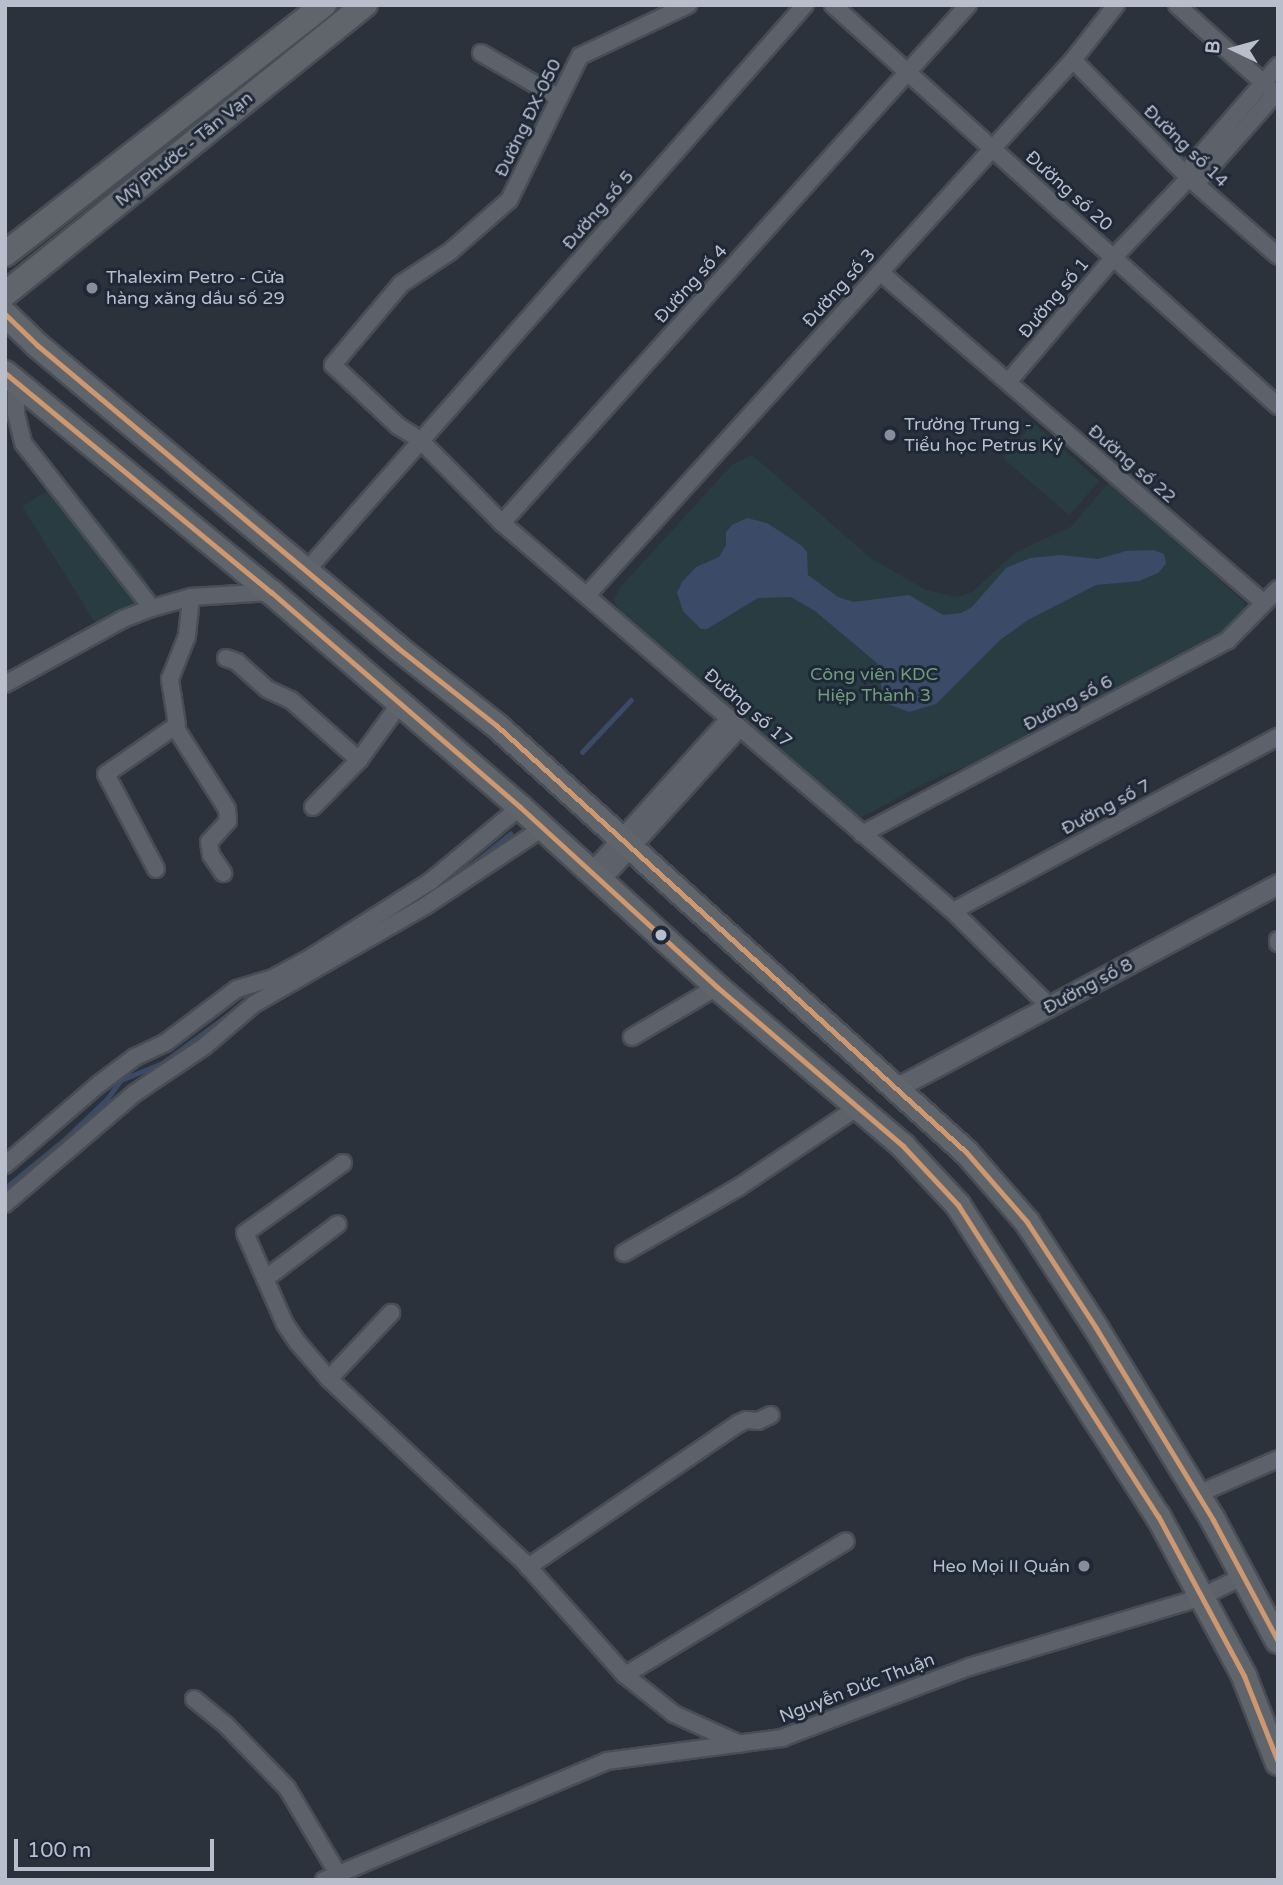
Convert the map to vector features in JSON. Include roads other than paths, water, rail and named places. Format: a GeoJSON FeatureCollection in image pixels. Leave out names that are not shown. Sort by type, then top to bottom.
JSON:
{"type":"FeatureCollection","features":[{"type":"Feature","properties":{"kind":"main road","name":"Mỹ Phước - Tân Vạn"},"geometry":{"type":"LineString","coordinates":[[5,254],[324,5]]}},
{"type":"Feature","properties":{"kind":"main road","name":"Mỹ Phước - Tân Vạn"},"geometry":{"type":"LineString","coordinates":[[5,294],[365,5]]}},
{"type":"Feature","properties":{"kind":"main road"},"geometry":{"type":"LineString","coordinates":[[5,314],[37,345],[496,726],[898,1087],[966,1152],[1027,1222],[1198,1494],[1278,1641]]}},
{"type":"Feature","properties":{"kind":"main road"},"geometry":{"type":"LineString","coordinates":[[10,378],[271,592],[520,807],[717,987],[903,1146],[958,1205],[1009,1279],[1157,1516],[1199,1598],[1244,1676],[1278,1763]]}},
{"type":"Feature","properties":{"kind":"street","name":"Đường ĐX-050"},"geometry":{"type":"LineString","coordinates":[[334,365],[401,284],[451,251],[509,200],[580,56],[688,5]]}},
{"type":"Feature","properties":{"kind":"street","name":"Đường số 5"},"geometry":{"type":"LineString","coordinates":[[307,570],[805,5]]}},
{"type":"Feature","properties":{"kind":"street","name":"Đường số 20"},"geometry":{"type":"LineString","coordinates":[[833,5],[1278,406]]}},
{"type":"Feature","properties":{"kind":"street","name":"Đường số 4"},"geometry":{"type":"LineString","coordinates":[[502,523],[968,5]]}},
{"type":"Feature","properties":{"kind":"street","name":"Đường số 3"},"geometry":{"type":"LineString","coordinates":[[587,595],[991,147],[1073,60],[1116,5]]}},
{"type":"Feature","properties":{"kind":"street"},"geometry":{"type":"LineString","coordinates":[[1177,5],[1277,94]]}},
{"type":"Feature","properties":{"kind":"street"},"geometry":{"type":"LineString","coordinates":[[481,53],[559,98]]}},
{"type":"Feature","properties":{"kind":"street","name":"Đường số 14"},"geometry":{"type":"LineString","coordinates":[[1073,60],[1189,178],[1278,256]]}},
{"type":"Feature","properties":{"kind":"street","name":"Đường số 1"},"geometry":{"type":"LineString","coordinates":[[1009,383],[1113,258],[1189,178],[1193,164],[1278,66]]}},
{"type":"Feature","properties":{"kind":"street","name":"Đường số 1"},"geometry":{"type":"LineString","coordinates":[[1189,178],[1203,176],[1277,94]]}},
{"type":"Feature","properties":{"kind":"street","name":"Đường số 22"},"geometry":{"type":"LineString","coordinates":[[880,272],[1264,603]]}},
{"type":"Feature","properties":{"kind":"street","name":"Đường số 17"},"geometry":{"type":"LineString","coordinates":[[334,365],[398,426],[420,440],[502,523],[953,912],[1050,1007]]}},
{"type":"Feature","properties":{"kind":"street"},"geometry":{"type":"LineString","coordinates":[[10,378],[23,443],[152,608]]}},
{"type":"Feature","properties":{"kind":"street","name":"Đường số 6"},"geometry":{"type":"LineString","coordinates":[[862,834],[1228,640],[1278,589]]}},
{"type":"Feature","properties":{"kind":"street"},"geometry":{"type":"LineString","coordinates":[[5,684],[123,619],[152,608],[191,597],[271,592]]}},
{"type":"Feature","properties":{"kind":"street"},"geometry":{"type":"LineString","coordinates":[[156,869],[106,774],[175,727],[177,722],[170,678],[187,636],[191,597]]}},
{"type":"Feature","properties":{"kind":"street"},"geometry":{"type":"LineString","coordinates":[[226,658],[237,662],[267,689],[291,700],[359,760]]}},
{"type":"Feature","properties":{"kind":"street"},"geometry":{"type":"LineString","coordinates":[[313,807],[359,760],[399,705]]}},
{"type":"Feature","properties":{"kind":"street"},"geometry":{"type":"LineString","coordinates":[[597,875],[735,723]]}},
{"type":"Feature","properties":{"kind":"street"},"geometry":{"type":"LineString","coordinates":[[175,727],[227,809],[228,821],[209,842],[211,855],[223,873]]}},
{"type":"Feature","properties":{"kind":"street","name":"Đường số 7"},"geometry":{"type":"LineString","coordinates":[[953,912],[1278,737]]}},
{"type":"Feature","properties":{"kind":"street"},"geometry":{"type":"LineString","coordinates":[[5,1165],[99,1084],[135,1057],[165,1042],[237,989],[273,978],[310,958],[431,881],[520,807]]}},
{"type":"Feature","properties":{"kind":"street"},"geometry":{"type":"LineString","coordinates":[[5,1204],[135,1093],[205,1046],[254,1004],[425,906],[542,828]]}},
{"type":"Feature","properties":{"kind":"street","name":"Đường số 8"},"geometry":{"type":"LineString","coordinates":[[898,1087],[1278,884]]}},
{"type":"Feature","properties":{"kind":"street"},"geometry":{"type":"LineString","coordinates":[[632,1037],[717,987]]}},
{"type":"Feature","properties":{"kind":"street"},"geometry":{"type":"LineString","coordinates":[[624,1253],[739,1187],[858,1107]]}},
{"type":"Feature","properties":{"kind":"street"},"geometry":{"type":"LineString","coordinates":[[343,1163],[245,1233],[285,1324],[329,1379],[528,1567],[625,1675],[674,1714],[742,1745]]}},
{"type":"Feature","properties":{"kind":"street"},"geometry":{"type":"LineString","coordinates":[[265,1279],[338,1224]]}},
{"type":"Feature","properties":{"kind":"street"},"geometry":{"type":"LineString","coordinates":[[329,1379],[391,1313]]}},
{"type":"Feature","properties":{"kind":"street"},"geometry":{"type":"LineString","coordinates":[[528,1567],[738,1424],[746,1420],[758,1421],[771,1415]]}},
{"type":"Feature","properties":{"kind":"street"},"geometry":{"type":"LineString","coordinates":[[1198,1494],[1278,1459]]}},
{"type":"Feature","properties":{"kind":"street"},"geometry":{"type":"LineString","coordinates":[[625,1675],[846,1541]]}},
{"type":"Feature","properties":{"kind":"street","name":"Nguyễn Đức Thuận"},"geometry":{"type":"LineString","coordinates":[[331,1877],[607,1761],[742,1745],[808,1730],[969,1667],[1199,1598],[1244,1576]]}},
{"type":"Feature","properties":{"kind":"street"},"geometry":{"type":"LineString","coordinates":[[194,1699],[226,1725],[287,1788],[331,1877]]}},
{"type":"Feature","properties":{"kind":"water"},"geometry":{"type":"Polygon","coordinates":[[[747,518],[767,523],[802,546],[807,552],[808,575],[838,597],[854,602],[909,595],[943,615],[961,613],[972,607],[1006,568],[1030,558],[1061,555],[1098,559],[1126,551],[1154,550],[1164,554],[1166,564],[1158,573],[1139,581],[1096,585],[1028,620],[1000,640],[936,704],[909,712],[888,704],[883,697],[877,663],[815,611],[791,597],[758,598],[707,629],[701,629],[683,611],[677,593],[682,582],[696,567],[719,557],[726,545],[726,532],[732,525],[747,518]]]}},
{"type":"Feature","properties":{"kind":"waterway"},"geometry":{"type":"LineString","coordinates":[[582,752],[631,700]]}},
{"type":"Feature","properties":{"kind":"waterway"},"geometry":{"type":"LineString","coordinates":[[416,900],[465,870],[510,834]]}},
{"type":"Feature","properties":{"kind":"waterway"},"geometry":{"type":"LineString","coordinates":[[5,1188],[66,1138],[107,1099],[121,1080],[162,1063],[247,1001]]}},
{"type":"Feature","properties":{"kind":"place","name":"Thalexim Petro - Cửa hàng xăng dầu số 29"},"geometry":{"type":"Point","coordinates":[92,288]}},
{"type":"Feature","properties":{"kind":"place","name":"Trường Trung - Tiểu học Petrus Ký"},"geometry":{"type":"Point","coordinates":[890,435]}},
{"type":"Feature","properties":{"kind":"place","name":"Heo Mọi II Quán"},"geometry":{"type":"Point","coordinates":[1084,1566]}},
{"type":"Feature","properties":{"kind":"park label","name":"Công viên KDC Hiệp Thành 3"},"geometry":{"type":"Point","coordinates":[874,685]}}]}
